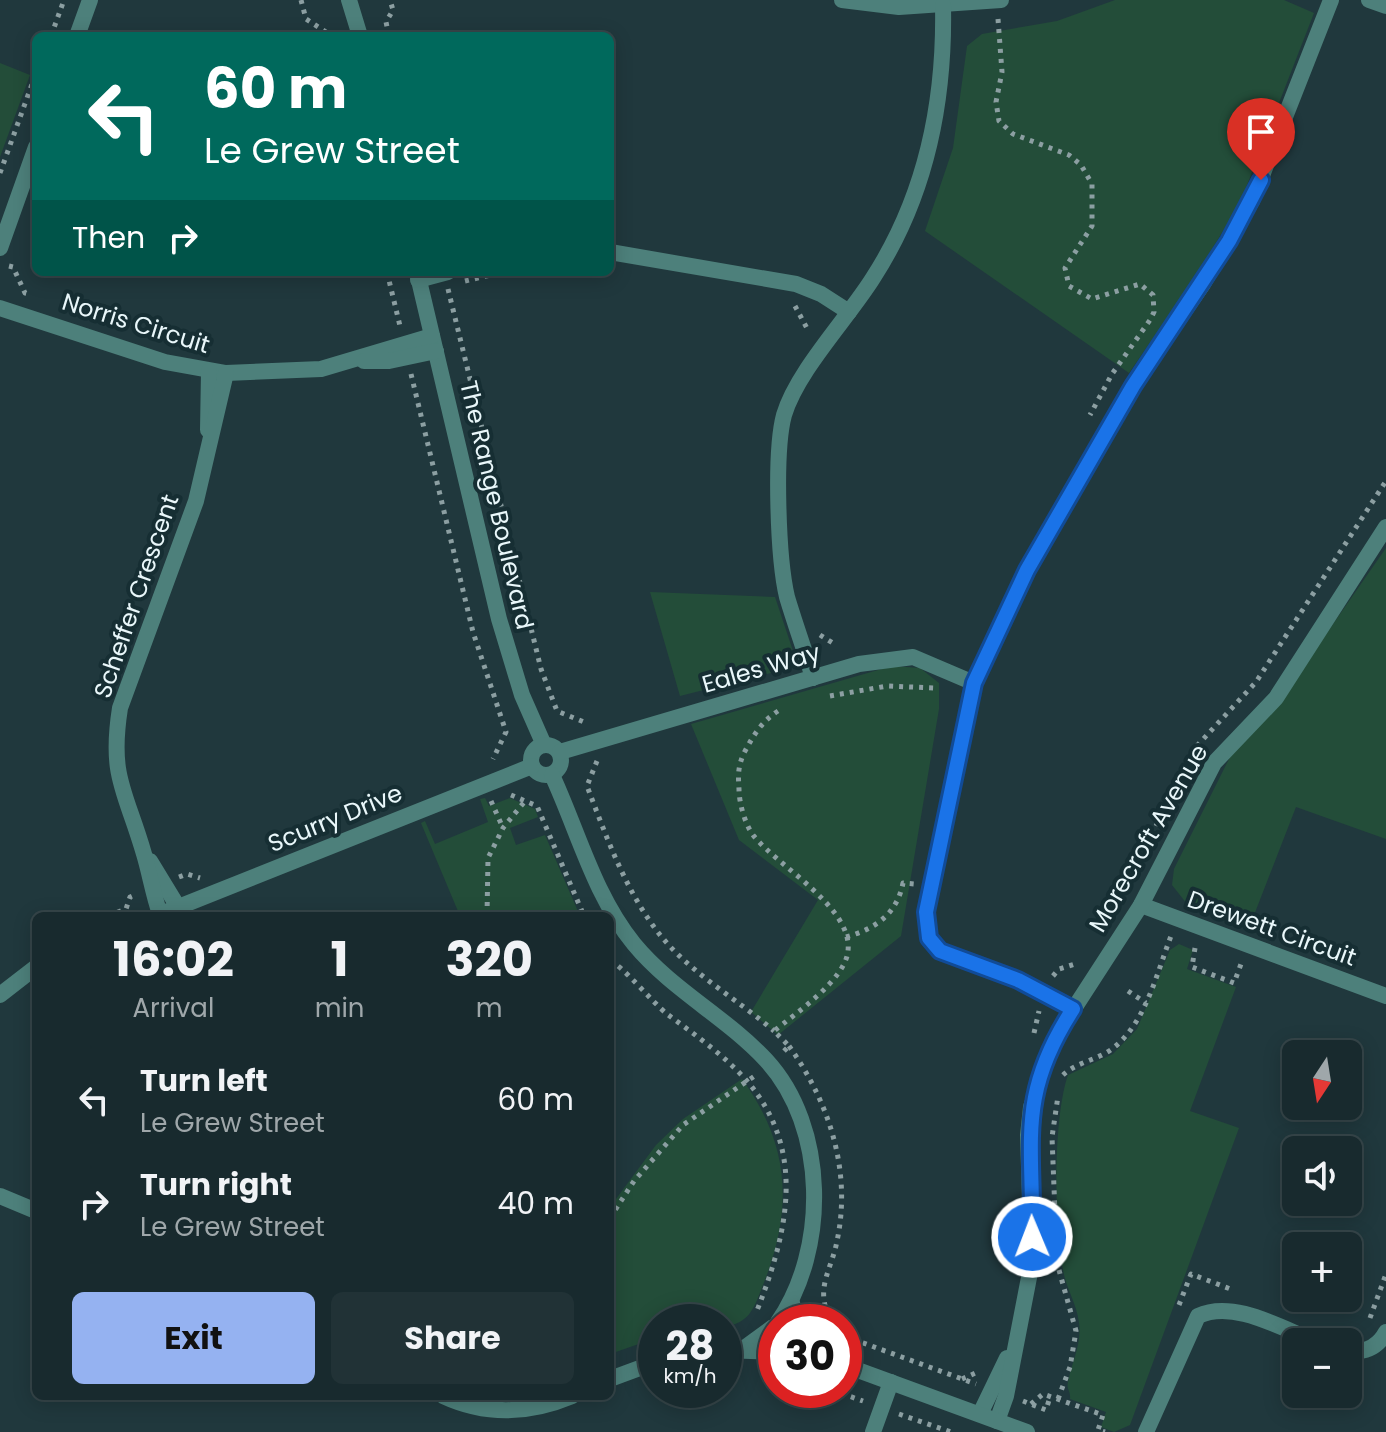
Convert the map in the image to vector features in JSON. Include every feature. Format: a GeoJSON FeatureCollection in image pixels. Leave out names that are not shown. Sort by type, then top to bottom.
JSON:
{"type":"FeatureCollection","features":[{"type":"Feature","properties":{"kind":"street"},"geometry":{"type":"LineString","coordinates":[[78,32],[90,0]]}},
{"type":"Feature","properties":{"kind":"street"},"geometry":{"type":"LineString","coordinates":[[341,0],[348,0],[359,32]]}},
{"type":"Feature","properties":{"kind":"street"},"geometry":{"type":"LineString","coordinates":[[842,0],[899,7],[999,0]]}},
{"type":"Feature","properties":{"kind":"street"},"geometry":{"type":"LineString","coordinates":[[1073,1009],[1018,980],[940,951],[929,938],[926,912],[974,683],[1027,570],[1118,412],[1203,284],[1252,201],[1331,0]]}},
{"type":"Feature","properties":{"kind":"street"},"geometry":{"type":"LineString","coordinates":[[1369,0],[1386,6]]}},
{"type":"Feature","properties":{"kind":"street"},"geometry":{"type":"LineString","coordinates":[[813,678],[784,580],[778,456],[785,413],[792,395],[887,254],[921,181],[944,54],[943,5]]}},
{"type":"Feature","properties":{"kind":"street"},"geometry":{"type":"LineString","coordinates":[[0,248],[32,158]]}},
{"type":"Feature","properties":{"kind":"street"},"geometry":{"type":"LineString","coordinates":[[614,253],[796,284],[821,294],[849,312]]}},
{"type":"Feature","properties":{"kind":"street","name":"The Range Boulevard"},"geometry":{"type":"LineString","coordinates":[[418,276],[499,619],[522,695],[544,745]]}},
{"type":"Feature","properties":{"kind":"street","name":"Norris Circuit"},"geometry":{"type":"LineString","coordinates":[[0,308],[165,362],[218,372],[273,374],[355,362],[434,343]]}},
{"type":"Feature","properties":{"kind":"street","name":"Scheffer Crescent"},"geometry":{"type":"LineString","coordinates":[[157,912],[144,853],[121,791],[115,762],[116,736],[120,708],[196,501],[208,448],[218,372]]}},
{"type":"Feature","properties":{"kind":"street","name":"Morecroft Avenue"},"geometry":{"type":"LineString","coordinates":[[997,1421],[998,1392],[1013,1347],[1032,1262],[1028,1135],[1031,1107],[1049,1053],[1073,1009],[1141,905],[1214,763],[1276,698],[1386,527]]}},
{"type":"Feature","properties":{"kind":"street","name":"Eales Way"},"geometry":{"type":"LineString","coordinates":[[560,752],[859,664],[913,657],[974,683]]}},
{"type":"Feature","properties":{"kind":"street"},"geometry":{"type":"LineString","coordinates":[[544,745],[560,752],[561,767],[552,775],[541,775],[532,766],[532,755],[544,745]]}},
{"type":"Feature","properties":{"kind":"street","name":"Scurry Drive"},"geometry":{"type":"LineString","coordinates":[[166,912],[532,766]]}},
{"type":"Feature","properties":{"kind":"street"},"geometry":{"type":"LineString","coordinates":[[552,775],[598,885],[633,942],[677,988],[740,1036],[770,1064],[801,1121],[812,1167],[815,1212],[792,1303]]}},
{"type":"Feature","properties":{"kind":"street","name":"Scheffer Crescent"},"geometry":{"type":"LineString","coordinates":[[144,853],[178,907]]}},
{"type":"Feature","properties":{"kind":"street","name":"Drewett Circuit"},"geometry":{"type":"LineString","coordinates":[[1141,905],[1386,996]]}},
{"type":"Feature","properties":{"kind":"street"},"geometry":{"type":"LineString","coordinates":[[0,995],[32,970]]}},
{"type":"Feature","properties":{"kind":"street"},"geometry":{"type":"LineString","coordinates":[[0,1196],[32,1209]]}},
{"type":"Feature","properties":{"kind":"street"},"geometry":{"type":"LineString","coordinates":[[1146,1432],[1163,1401],[1198,1316],[1209,1311],[1240,1314],[1282,1329]]}},
{"type":"Feature","properties":{"kind":"street"},"geometry":{"type":"LineString","coordinates":[[1362,1350],[1378,1344],[1386,1332]]}},
{"type":"Feature","properties":{"kind":"street"},"geometry":{"type":"LineString","coordinates":[[743,1349],[758,1338]]}},
{"type":"Feature","properties":{"kind":"street"},"geometry":{"type":"LineString","coordinates":[[743,1349],[758,1350]]}},
{"type":"Feature","properties":{"kind":"street"},"geometry":{"type":"LineString","coordinates":[[614,1378],[638,1369]]}},
{"type":"Feature","properties":{"kind":"street"},"geometry":{"type":"LineString","coordinates":[[862,1372],[1027,1432]]}},
{"type":"Feature","properties":{"kind":"street"},"geometry":{"type":"LineString","coordinates":[[873,1432],[891,1382]]}},
{"type":"Feature","properties":{"kind":"street","name":"Morecroft Avenue"},"geometry":{"type":"LineString","coordinates":[[980,1414],[998,1392]]}},
{"type":"Feature","properties":{"kind":"street"},"geometry":{"type":"LineString","coordinates":[[460,1400],[499,1411],[522,1411],[543,1408],[562,1400]]}},
{"type":"Feature","properties":{"kind":"street"},"geometry":{"type":"LineString","coordinates":[[1157,1432],[1163,1401]]}},
{"type":"Feature","properties":{"kind":"path"},"geometry":{"type":"LineString","coordinates":[[52,32],[64,0]]}},
{"type":"Feature","properties":{"kind":"path"},"geometry":{"type":"LineString","coordinates":[[301,0],[306,19],[326,32]]}},
{"type":"Feature","properties":{"kind":"path"},"geometry":{"type":"LineString","coordinates":[[388,32],[386,22],[393,10],[390,0]]}},
{"type":"Feature","properties":{"kind":"path"},"geometry":{"type":"LineString","coordinates":[[999,0],[1002,72],[996,102],[999,121],[1013,134],[1069,155],[1081,165],[1092,184],[1092,226],[1065,268],[1069,286],[1092,299],[1140,284],[1153,295],[1154,312],[1150,320],[1112,374],[1083,429]]}},
{"type":"Feature","properties":{"kind":"path"},"geometry":{"type":"LineString","coordinates":[[0,173],[32,84]]}},
{"type":"Feature","properties":{"kind":"path"},"geometry":{"type":"LineString","coordinates":[[0,264],[13,267],[25,293],[39,298]]}},
{"type":"Feature","properties":{"kind":"path"},"geometry":{"type":"LineString","coordinates":[[388,276],[473,632],[506,732],[496,758],[475,767],[503,828]]}},
{"type":"Feature","properties":{"kind":"path"},"geometry":{"type":"LineString","coordinates":[[486,276],[447,285],[541,669],[557,711],[583,722],[592,720],[607,755],[598,759],[587,786],[639,904],[658,933],[683,958],[789,1046],[748,1082],[683,1125],[651,1159],[614,1212]]}},
{"type":"Feature","properties":{"kind":"path"},"geometry":{"type":"LineString","coordinates":[[781,303],[796,307],[810,335],[823,349]]}},
{"type":"Feature","properties":{"kind":"path"},"geometry":{"type":"LineString","coordinates":[[389,323],[396,312]]}},
{"type":"Feature","properties":{"kind":"path"},"geometry":{"type":"LineString","coordinates":[[816,624],[820,635],[836,645]]}},
{"type":"Feature","properties":{"kind":"path"},"geometry":{"type":"LineString","coordinates":[[815,700],[887,686],[932,689],[956,675]]}},
{"type":"Feature","properties":{"kind":"path"},"geometry":{"type":"LineString","coordinates":[[774,1031],[838,976],[849,949],[846,937],[820,895],[771,855],[751,833],[739,798],[738,767],[755,730],[776,712],[789,708]]}},
{"type":"Feature","properties":{"kind":"path"},"geometry":{"type":"LineString","coordinates":[[491,802],[510,795],[537,806],[582,912]]}},
{"type":"Feature","properties":{"kind":"path"},"geometry":{"type":"LineString","coordinates":[[487,912],[488,858],[503,828],[525,801]]}},
{"type":"Feature","properties":{"kind":"path"},"geometry":{"type":"LineString","coordinates":[[846,937],[870,930],[885,918],[900,897],[903,883],[931,887]]}},
{"type":"Feature","properties":{"kind":"path"},"geometry":{"type":"LineString","coordinates":[[1058,1399],[1075,1348],[1076,1331],[1057,1263],[1052,1137],[1060,1085],[1071,1067],[1108,1052],[1128,1035],[1146,1003],[1177,918]]}},
{"type":"Feature","properties":{"kind":"path"},"geometry":{"type":"LineString","coordinates":[[1160,935],[1198,949],[1192,967],[1234,983],[1241,964],[1255,970]]}},
{"type":"Feature","properties":{"kind":"path"},"geometry":{"type":"LineString","coordinates":[[614,965],[653,1003],[730,1063],[767,1110],[778,1136],[787,1202],[778,1253],[755,1316],[746,1322]]}},
{"type":"Feature","properties":{"kind":"path"},"geometry":{"type":"LineString","coordinates":[[1128,991],[1146,1003]]}},
{"type":"Feature","properties":{"kind":"path"},"geometry":{"type":"LineString","coordinates":[[862,1343],[1046,1410],[1050,1397]]}},
{"type":"Feature","properties":{"kind":"path"},"geometry":{"type":"LineString","coordinates":[[1031,1404],[1043,1394],[1103,1415],[1098,1430],[1105,1432]]}},
{"type":"Feature","properties":{"kind":"green space"},"geometry":{"type":"Polygon","coordinates":[[[1115,0],[1284,0],[1314,13],[1240,203],[1192,282],[1129,373],[925,231],[953,148],[967,46],[982,34],[1057,21],[1115,0]]]}},
{"type":"Feature","properties":{"kind":"green space"},"geometry":{"type":"Polygon","coordinates":[[[0,63],[30,75],[0,157],[0,63]]]}},
{"type":"Feature","properties":{"kind":"green space"},"geometry":{"type":"Polygon","coordinates":[[[1386,548],[1386,839],[1296,807],[1249,928],[1187,904],[1172,885],[1174,869],[1233,751],[1317,647],[1386,548]]]}},
{"type":"Feature","properties":{"kind":"green space"},"geometry":{"type":"Polygon","coordinates":[[[650,592],[775,597],[798,666],[680,696],[650,592]]]}},
{"type":"Feature","properties":{"kind":"green space"},"geometry":{"type":"Polygon","coordinates":[[[892,666],[920,668],[939,683],[939,709],[901,936],[778,1035],[751,1012],[818,900],[739,840],[691,724],[892,666]]]}},
{"type":"Feature","properties":{"kind":"green space"},"geometry":{"type":"Polygon","coordinates":[[[485,798],[489,806],[510,798],[535,809],[538,817],[510,828],[516,845],[545,835],[578,912],[458,912],[421,823],[425,821],[435,844],[488,822],[480,799],[485,798]]]}},
{"type":"Feature","properties":{"kind":"green space"},"geometry":{"type":"Polygon","coordinates":[[[1179,944],[1193,950],[1187,969],[1236,987],[1190,1111],[1239,1128],[1130,1425],[1114,1432],[1101,1427],[1106,1412],[1070,1399],[1068,1386],[1080,1331],[1076,1309],[1064,1277],[1060,1250],[1056,1171],[1063,1094],[1068,1075],[1113,1054],[1137,1029],[1170,950],[1179,944]]]}},
{"type":"Feature","properties":{"kind":"green space"},"geometry":{"type":"Polygon","coordinates":[[[742,1079],[770,1129],[778,1154],[782,1179],[779,1231],[757,1301],[742,1320],[742,1304],[638,1304],[638,1344],[614,1353],[614,1202],[656,1145],[683,1119],[742,1079]]]}},
{"type":"Feature","properties":{"kind":"route"},"geometry":{"type":"LineString","coordinates":[[1032,1237],[1028,1135],[1031,1107],[1049,1053],[1073,1009],[1018,980],[940,951],[929,938],[926,912],[961,740],[974,683],[1027,570],[1133,386],[1229,241],[1261,180]]}}]}
